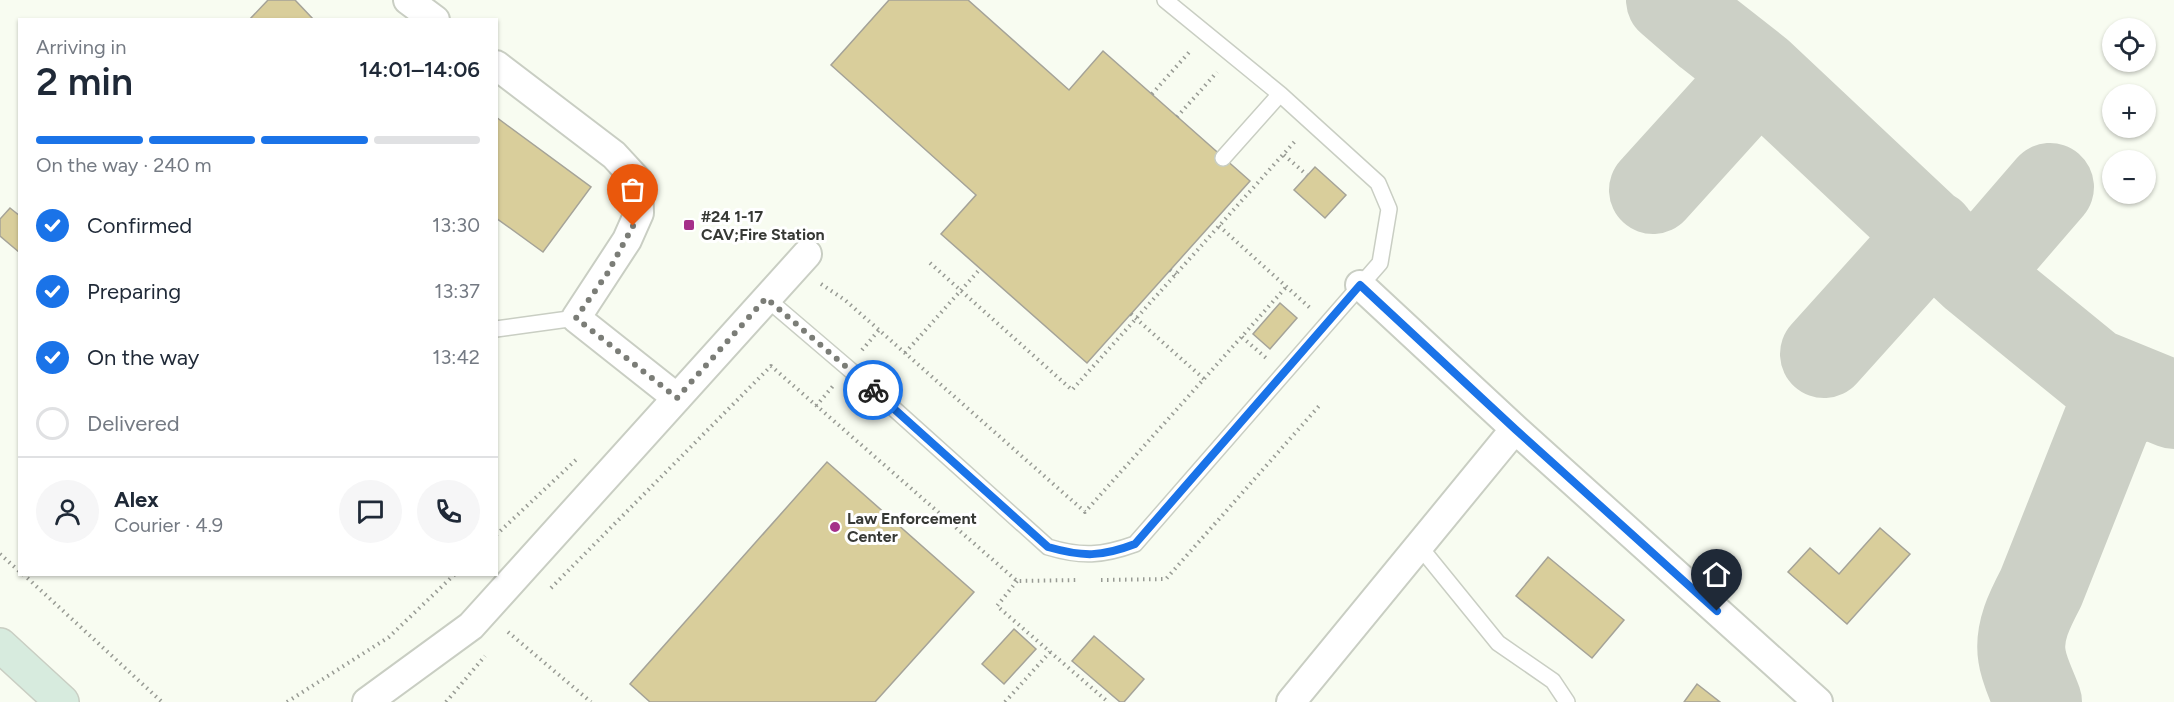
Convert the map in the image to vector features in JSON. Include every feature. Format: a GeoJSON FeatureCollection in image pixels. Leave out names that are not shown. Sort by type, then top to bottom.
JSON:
{"type":"FeatureCollection","features":[{"type":"Feature","properties":{"kind":"main road"},"geometry":{"type":"LineString","coordinates":[[0,645],[62,702]]}},
{"type":"Feature","properties":{"kind":"street"},"geometry":{"type":"LineString","coordinates":[[408,0],[432,18]]}},
{"type":"Feature","properties":{"kind":"street"},"geometry":{"type":"LineString","coordinates":[[498,67],[614,154],[638,181],[639,213],[627,240],[576,318],[677,398]]}},
{"type":"Feature","properties":{"kind":"street"},"geometry":{"type":"LineString","coordinates":[[367,702],[471,626],[807,254]]}},
{"type":"Feature","properties":{"kind":"street"},"geometry":{"type":"LineString","coordinates":[[1360,285],[1515,429],[1818,702]]}},
{"type":"Feature","properties":{"kind":"street"},"geometry":{"type":"LineString","coordinates":[[1291,702],[1515,429]]}},
{"type":"Feature","properties":{"kind":"lane"},"geometry":{"type":"LineString","coordinates":[[766,298],[862,380],[1048,547],[1071,554],[1093,555],[1135,544],[1380,263],[1389,209],[1378,183],[1280,94],[1165,0]]}},
{"type":"Feature","properties":{"kind":"lane"},"geometry":{"type":"LineString","coordinates":[[1223,158],[1280,94]]}},
{"type":"Feature","properties":{"kind":"lane"},"geometry":{"type":"LineString","coordinates":[[498,329],[576,318]]}},
{"type":"Feature","properties":{"kind":"lane"},"geometry":{"type":"LineString","coordinates":[[1420,547],[1498,643],[1553,681],[1567,702]]}},
{"type":"Feature","properties":{"kind":"path"},"geometry":{"type":"LineString","coordinates":[[1152,94],[1205,34]]}},
{"type":"Feature","properties":{"kind":"path"},"geometry":{"type":"LineString","coordinates":[[1177,117],[1232,56]]}},
{"type":"Feature","properties":{"kind":"path"},"geometry":{"type":"LineString","coordinates":[[930,263],[1072,390],[1312,123]]}},
{"type":"Feature","properties":{"kind":"path"},"geometry":{"type":"LineString","coordinates":[[1284,154],[1307,175]]}},
{"type":"Feature","properties":{"kind":"path"},"geometry":{"type":"LineString","coordinates":[[1219,226],[1328,323]]}},
{"type":"Feature","properties":{"kind":"path"},"geometry":{"type":"LineString","coordinates":[[905,353],[980,268]]}},
{"type":"Feature","properties":{"kind":"path"},"geometry":{"type":"LineString","coordinates":[[1170,270],[1176,274]]}},
{"type":"Feature","properties":{"kind":"path"},"geometry":{"type":"LineString","coordinates":[[845,300],[1085,512],[1287,286]]}},
{"type":"Feature","properties":{"kind":"path"},"geometry":{"type":"LineString","coordinates":[[1131,314],[1204,379]]}},
{"type":"Feature","properties":{"kind":"path"},"geometry":{"type":"LineString","coordinates":[[1242,337],[1284,374]]}},
{"type":"Feature","properties":{"kind":"path"},"geometry":{"type":"LineString","coordinates":[[1094,354],[1100,359]]}},
{"type":"Feature","properties":{"kind":"path"},"geometry":{"type":"LineString","coordinates":[[549,590],[771,366],[1017,581],[1086,580]]}},
{"type":"Feature","properties":{"kind":"path"},"geometry":{"type":"LineString","coordinates":[[1097,580],[1166,579],[1319,406]]}},
{"type":"Feature","properties":{"kind":"path"},"geometry":{"type":"LineString","coordinates":[[498,533],[579,456]]}},
{"type":"Feature","properties":{"kind":"path"},"geometry":{"type":"LineString","coordinates":[[0,554],[18,570]]}},
{"type":"Feature","properties":{"kind":"path"},"geometry":{"type":"LineString","coordinates":[[24,576],[162,702]]}},
{"type":"Feature","properties":{"kind":"path"},"geometry":{"type":"LineString","coordinates":[[287,702],[389,637],[453,576]]}},
{"type":"Feature","properties":{"kind":"path"},"geometry":{"type":"LineString","coordinates":[[1017,581],[997,606],[1108,702]]}},
{"type":"Feature","properties":{"kind":"path"},"geometry":{"type":"LineString","coordinates":[[501,639],[508,631],[591,702]]}},
{"type":"Feature","properties":{"kind":"path"},"geometry":{"type":"LineString","coordinates":[[1005,702],[1050,652]]}},
{"type":"Feature","properties":{"kind":"path"},"geometry":{"type":"LineString","coordinates":[[446,702],[487,654]]}},
{"type":"Feature","properties":{"kind":"building"},"geometry":{"type":"Polygon","coordinates":[[[268,0],[295,0],[312,18],[251,18],[268,0]]]}},
{"type":"Feature","properties":{"kind":"building"},"geometry":{"type":"Polygon","coordinates":[[[889,0],[968,0],[1069,90],[1103,51],[1250,181],[1087,363],[941,234],[976,195],[831,65],[889,0]]]}},
{"type":"Feature","properties":{"kind":"building"},"geometry":{"type":"Polygon","coordinates":[[[498,118],[591,187],[543,252],[498,219],[498,118]]]}},
{"type":"Feature","properties":{"kind":"building"},"geometry":{"type":"Polygon","coordinates":[[[1315,167],[1346,195],[1325,218],[1294,190],[1315,167]]]}},
{"type":"Feature","properties":{"kind":"building"},"geometry":{"type":"Polygon","coordinates":[[[10,208],[18,214],[18,251],[0,236],[0,219],[10,208]]]}},
{"type":"Feature","properties":{"kind":"building"},"geometry":{"type":"Polygon","coordinates":[[[1280,303],[1297,318],[1270,349],[1253,334],[1280,303]]]}},
{"type":"Feature","properties":{"kind":"building","name":"Law Enforcement Center"},"geometry":{"type":"Polygon","coordinates":[[[827,462],[974,592],[875,702],[650,702],[630,684],[827,462]]]}},
{"type":"Feature","properties":{"kind":"building"},"geometry":{"type":"Polygon","coordinates":[[[1880,528],[1910,554],[1847,624],[1788,572],[1810,548],[1839,574],[1880,528]]]}},
{"type":"Feature","properties":{"kind":"building"},"geometry":{"type":"Polygon","coordinates":[[[1548,557],[1624,620],[1592,658],[1516,596],[1548,557]]]}},
{"type":"Feature","properties":{"kind":"building"},"geometry":{"type":"Polygon","coordinates":[[[1014,629],[1036,649],[1004,684],[982,664],[1014,629]]]}},
{"type":"Feature","properties":{"kind":"building"},"geometry":{"type":"Polygon","coordinates":[[[1094,636],[1144,679],[1124,702],[1120,702],[1072,661],[1094,636]]]}},
{"type":"Feature","properties":{"kind":"building"},"geometry":{"type":"Polygon","coordinates":[[[1697,684],[1720,702],[1684,702],[1697,684]]]}},
{"type":"Feature","properties":{"kind":"taxiway"},"geometry":{"type":"LineString","coordinates":[[1670,0],[1759,73],[1974,275],[2093,372],[2174,405]]}},
{"type":"Feature","properties":{"kind":"taxiway"},"geometry":{"type":"LineString","coordinates":[[1653,190],[1759,73]]}},
{"type":"Feature","properties":{"kind":"taxiway"},"geometry":{"type":"LineString","coordinates":[[1974,275],[2050,187]]}},
{"type":"Feature","properties":{"kind":"taxiway"},"geometry":{"type":"LineString","coordinates":[[1824,354],[1932,234]]}},
{"type":"Feature","properties":{"kind":"taxiway"},"geometry":{"type":"LineString","coordinates":[[2038,702],[2022,656],[2023,629],[2110,414],[2123,402],[2151,396]]}},
{"type":"Feature","properties":{"kind":"way so far"},"geometry":{"type":"LineString","coordinates":[[633,226],[607,274],[576,318],[677,398],[766,298],[873,390]]}},
{"type":"Feature","properties":{"kind":"place","name":"#24 1-17 CAV;Fire Station"},"geometry":{"type":"Point","coordinates":[689,225]}},
{"type":"Feature","properties":{"kind":"place","name":"Law Enforcement Center"},"geometry":{"type":"Point","coordinates":[835,527]}},
{"type":"Feature","properties":{"kind":"route"},"geometry":{"type":"LineString","coordinates":[[873,390],[1048,547],[1071,554],[1093,555],[1115,551],[1135,544],[1360,285],[1515,429],[1717,611]]}}]}
